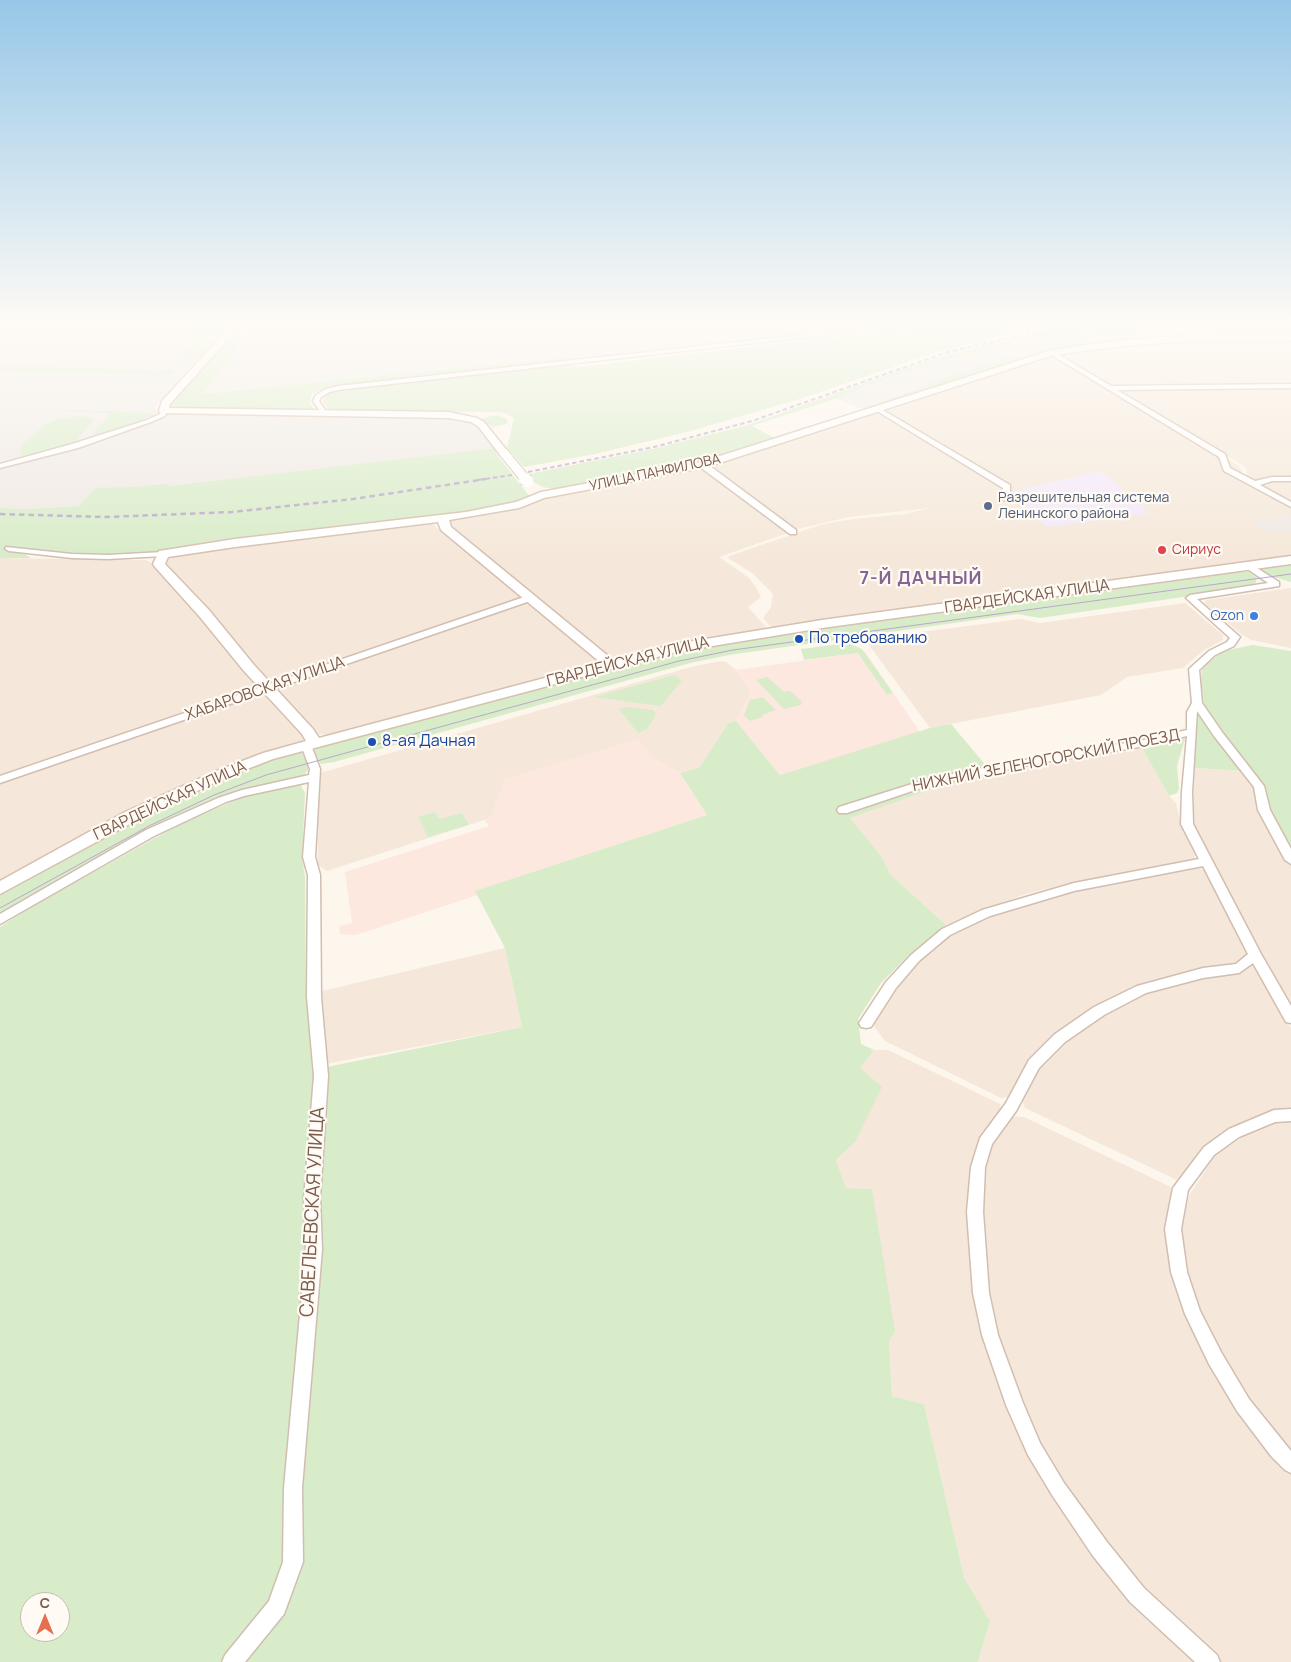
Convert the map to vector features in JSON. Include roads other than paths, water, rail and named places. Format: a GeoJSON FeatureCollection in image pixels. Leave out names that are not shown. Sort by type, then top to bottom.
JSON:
{"type":"FeatureCollection","features":[{"type":"Feature","properties":{"kind":"main road"},"geometry":{"type":"LineString","coordinates":[[164,409],[168,405]]}},
{"type":"Feature","properties":{"kind":"main road","name":"УЛИЦА ПАНФИЛОВА"},"geometry":{"type":"LineString","coordinates":[[163,554],[217,545],[443,518],[519,505],[541,495],[703,465],[896,405]]}},
{"type":"Feature","properties":{"kind":"main road"},"geometry":{"type":"LineString","coordinates":[[164,409],[436,414],[462,417],[474,420],[484,427],[527,481],[541,495]]}},
{"type":"Feature","properties":{"kind":"main road"},"geometry":{"type":"LineString","coordinates":[[443,518],[445,528],[611,665]]}},
{"type":"Feature","properties":{"kind":"main road"},"geometry":{"type":"LineString","coordinates":[[163,554],[159,564],[308,732],[310,744]]}},
{"type":"Feature","properties":{"kind":"main road","name":"ГВАРДЕЙСКАЯ УЛИЦА"},"geometry":{"type":"LineString","coordinates":[[0,888],[131,816],[192,787],[243,766],[310,744],[675,648],[717,640],[1291,560]]}},
{"type":"Feature","properties":{"kind":"street"},"geometry":{"type":"LineString","coordinates":[[318,405],[324,413]]}},
{"type":"Feature","properties":{"kind":"street"},"geometry":{"type":"LineString","coordinates":[[1139,405],[1222,456],[1227,469],[1291,505]]}},
{"type":"Feature","properties":{"kind":"street"},"geometry":{"type":"LineString","coordinates":[[0,466],[75,446],[149,421],[163,415],[164,409]]}},
{"type":"Feature","properties":{"kind":"street"},"geometry":{"type":"LineString","coordinates":[[879,410],[1007,487],[1006,499]]}},
{"type":"Feature","properties":{"kind":"street"},"geometry":{"type":"LineString","coordinates":[[703,465],[793,532]]}},
{"type":"Feature","properties":{"kind":"street"},"geometry":{"type":"LineString","coordinates":[[1254,484],[1272,479],[1291,479]]}},
{"type":"Feature","properties":{"kind":"street"},"geometry":{"type":"LineString","coordinates":[[9,549],[72,556],[117,557],[163,554]]}},
{"type":"Feature","properties":{"kind":"street"},"geometry":{"type":"LineString","coordinates":[[1249,566],[1276,584],[1190,598],[1235,637],[1231,644],[1212,653],[1194,669],[1197,703],[1218,734],[1259,786],[1264,810],[1291,860]]}},
{"type":"Feature","properties":{"kind":"street","name":"ХАБАРОВСКАЯ УЛИЦА"},"geometry":{"type":"LineString","coordinates":[[0,780],[530,598]]}},
{"type":"Feature","properties":{"kind":"street"},"geometry":{"type":"LineString","coordinates":[[1197,703],[1192,712],[1187,824],[1205,862],[1291,1018]]}},
{"type":"Feature","properties":{"kind":"street","name":"НИЖНИЙ ЗЕЛЕНОГОРСКИЙ ПРОЕЗД"},"geometry":{"type":"LineString","coordinates":[[843,810],[931,780],[1139,744],[1192,732]]}},
{"type":"Feature","properties":{"kind":"street","name":"САВЕЛЬЕВСКАЯ УЛИЦА"},"geometry":{"type":"LineString","coordinates":[[232,1662],[278,1607],[293,1562],[293,1488],[314,1249],[312,1198],[320,1076],[314,997],[314,874],[309,856],[315,769],[310,744]]}},
{"type":"Feature","properties":{"kind":"street"},"geometry":{"type":"LineString","coordinates":[[0,920],[150,833],[222,800],[242,793],[313,778]]}},
{"type":"Feature","properties":{"kind":"street"},"geometry":{"type":"LineString","coordinates":[[866,1023],[892,985],[916,958],[946,932],[986,913],[1038,896],[1083,885],[1205,862]]}},
{"type":"Feature","properties":{"kind":"street"},"geometry":{"type":"LineString","coordinates":[[1210,1662],[1137,1595],[1100,1549],[1058,1489],[1034,1449],[1015,1406],[990,1335],[981,1293],[975,1212],[978,1167],[985,1142],[1011,1107],[1034,1064],[1060,1038],[1100,1011],[1142,989],[1203,974],[1239,968],[1255,955]]}},
{"type":"Feature","properties":{"kind":"street"},"geometry":{"type":"LineString","coordinates":[[1291,1115],[1274,1116],[1234,1133],[1209,1151],[1181,1188],[1173,1229],[1179,1272],[1193,1314],[1215,1358],[1243,1405],[1277,1450],[1291,1464]]}},
{"type":"Feature","properties":{"kind":"tram line"},"geometry":{"type":"LineString","coordinates":[[0,908],[149,826],[214,795],[266,775],[679,661],[733,650],[1291,574]]}},
{"type":"Feature","properties":{"kind":"railway"},"geometry":{"type":"LineString","coordinates":[[528,472],[654,447],[752,421],[799,405]]}},
{"type":"Feature","properties":{"kind":"railway"},"geometry":{"type":"LineString","coordinates":[[478,480],[512,475]]}},
{"type":"Feature","properties":{"kind":"railway"},"geometry":{"type":"LineString","coordinates":[[0,514],[105,517],[232,512],[353,499],[486,479]]}},
{"type":"Feature","properties":{"kind":"place","name":"Разрешительная система Ленинского района"},"geometry":{"type":"Point","coordinates":[988,506]}},
{"type":"Feature","properties":{"kind":"place","name":"Сириус"},"geometry":{"type":"Point","coordinates":[1162,550]}},
{"type":"Feature","properties":{"kind":"place","name":"Ozon"},"geometry":{"type":"Point","coordinates":[1254,616]}},
{"type":"Feature","properties":{"kind":"place","name":"По требованию"},"geometry":{"type":"Point","coordinates":[799,639]}},
{"type":"Feature","properties":{"kind":"place","name":"8-ая Дачная"},"geometry":{"type":"Point","coordinates":[372,742]}},
{"type":"Feature","properties":{"kind":"district","name":"7-Й ДАЧНЫЙ"},"geometry":{"type":"Point","coordinates":[921,579]}}]}
